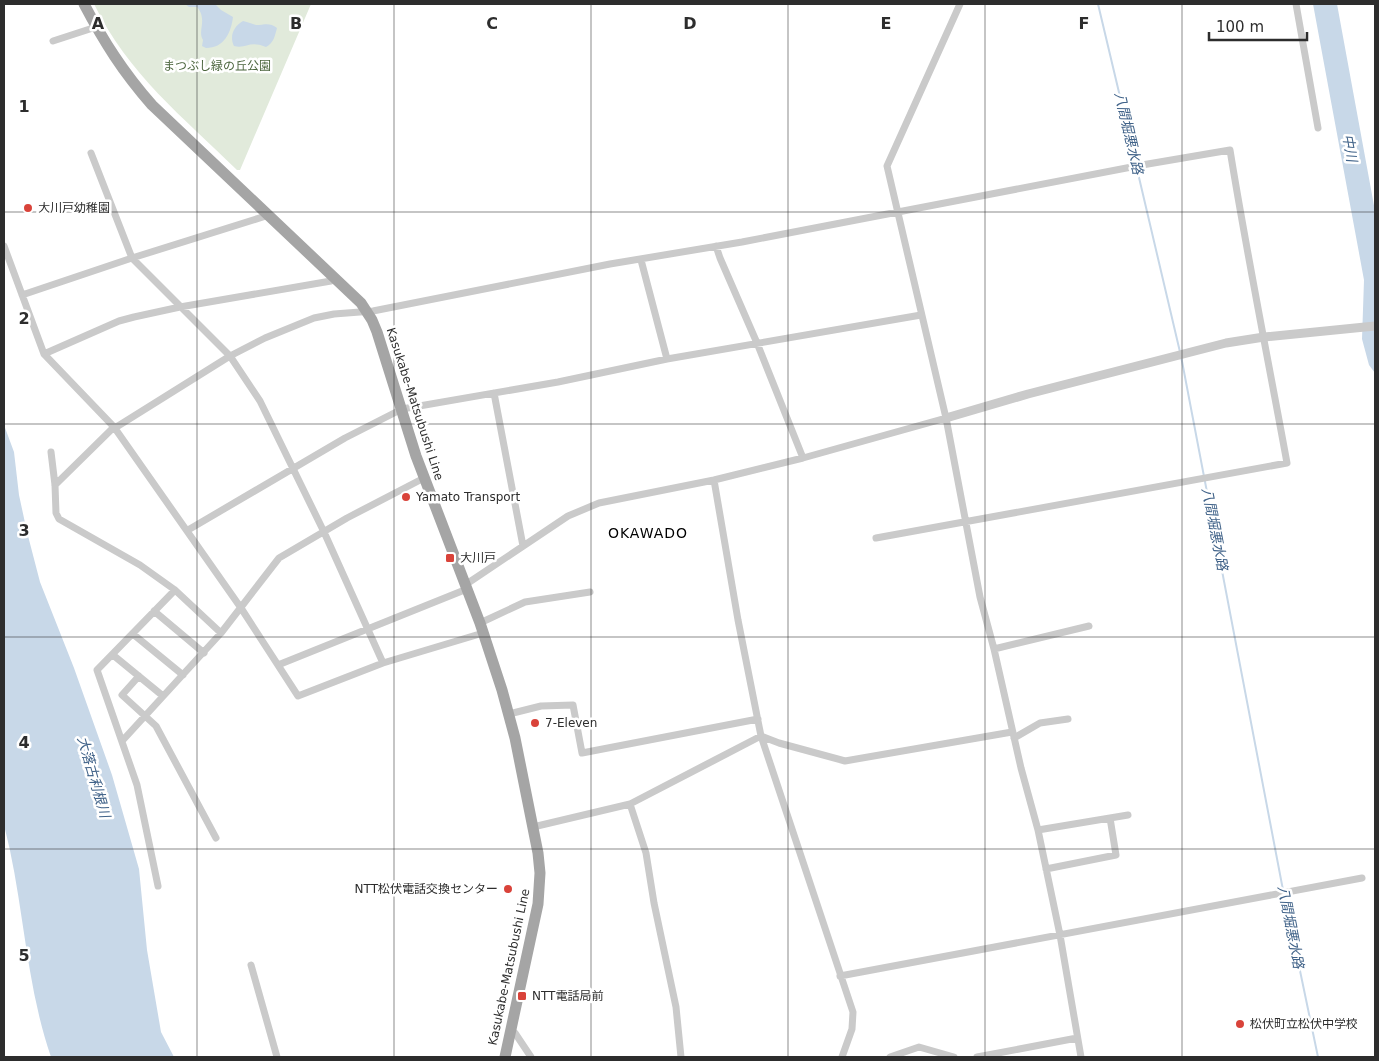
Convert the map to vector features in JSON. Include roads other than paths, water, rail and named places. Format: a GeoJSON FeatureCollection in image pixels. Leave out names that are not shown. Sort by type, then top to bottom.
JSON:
{"type":"FeatureCollection","features":[{"type":"Feature","properties":{"kind":"main road","name":"Kasukabe-Matsubushi Line"},"geometry":{"type":"LineString","coordinates":[[84,4],[122,70],[152,105],[336,278],[367,311],[372,320],[385,354],[424,478],[482,628],[509,714],[534,827],[540,873],[540,891],[504,1057]]}},
{"type":"Feature","properties":{"kind":"street"},"geometry":{"type":"LineString","coordinates":[[960,4],[887,166],[946,418],[980,597],[1038,830],[1060,934],[1081,1057]]}},
{"type":"Feature","properties":{"kind":"street"},"geometry":{"type":"LineString","coordinates":[[1296,4],[1318,128]]}},
{"type":"Feature","properties":{"kind":"street"},"geometry":{"type":"LineString","coordinates":[[53,41],[96,27]]}},
{"type":"Feature","properties":{"kind":"street"},"geometry":{"type":"LineString","coordinates":[[55,486],[114,427],[230,356],[265,338],[314,318],[334,314],[373,312],[610,264],[641,260],[1230,150],[1247,254],[1287,463],[876,538]]}},
{"type":"Feature","properties":{"kind":"street"},"geometry":{"type":"LineString","coordinates":[[91,153],[132,258],[230,356],[260,401],[324,532],[383,662]]}},
{"type":"Feature","properties":{"kind":"street"},"geometry":{"type":"LineString","coordinates":[[22,295],[269,215]]}},
{"type":"Feature","properties":{"kind":"street"},"geometry":{"type":"LineString","coordinates":[[4,246],[44,354],[114,427],[242,608],[298,696],[383,662],[482,628],[525,602],[590,592]]}},
{"type":"Feature","properties":{"kind":"street"},"geometry":{"type":"LineString","coordinates":[[716,246],[758,343],[803,458]]}},
{"type":"Feature","properties":{"kind":"street"},"geometry":{"type":"LineString","coordinates":[[641,260],[667,359]]}},
{"type":"Feature","properties":{"kind":"street"},"geometry":{"type":"LineString","coordinates":[[44,354],[119,321],[180,307],[331,281],[336,278]]}},
{"type":"Feature","properties":{"kind":"street"},"geometry":{"type":"LineString","coordinates":[[188,530],[293,467],[345,438],[402,410],[667,359],[922,315]]}},
{"type":"Feature","properties":{"kind":"street"},"geometry":{"type":"LineString","coordinates":[[278,665],[466,587],[568,516],[600,503],[714,480],[803,458],[1028,394],[1242,340],[1375,326]]}},
{"type":"Feature","properties":{"kind":"street"},"geometry":{"type":"LineString","coordinates":[[494,393],[523,546]]}},
{"type":"Feature","properties":{"kind":"street"},"geometry":{"type":"LineString","coordinates":[[51,452],[56,513],[59,519],[140,565],[175,590],[222,634]]}},
{"type":"Feature","properties":{"kind":"street"},"geometry":{"type":"LineString","coordinates":[[123,740],[222,634],[279,558],[347,518],[424,478]]}},
{"type":"Feature","properties":{"kind":"street"},"geometry":{"type":"LineString","coordinates":[[714,480],[738,620],[762,736],[853,1012],[852,1029],[842,1057]]}},
{"type":"Feature","properties":{"kind":"street"},"geometry":{"type":"LineString","coordinates":[[158,886],[137,785],[123,740],[97,670],[175,590]]}},
{"type":"Feature","properties":{"kind":"street"},"geometry":{"type":"LineString","coordinates":[[154,611],[204,653]]}},
{"type":"Feature","properties":{"kind":"street"},"geometry":{"type":"LineString","coordinates":[[994,649],[1089,626]]}},
{"type":"Feature","properties":{"kind":"street"},"geometry":{"type":"LineString","coordinates":[[133,634],[183,675]]}},
{"type":"Feature","properties":{"kind":"street"},"geometry":{"type":"LineString","coordinates":[[113,655],[163,696]]}},
{"type":"Feature","properties":{"kind":"street"},"geometry":{"type":"LineString","coordinates":[[139,676],[122,695],[156,726],[216,838]]}},
{"type":"Feature","properties":{"kind":"street"},"geometry":{"type":"LineString","coordinates":[[509,714],[541,706],[573,704],[582,752],[758,719]]}},
{"type":"Feature","properties":{"kind":"street"},"geometry":{"type":"LineString","coordinates":[[534,827],[630,804],[762,736],[779,743],[846,761],[1013,735],[1040,723],[1068,719]]}},
{"type":"Feature","properties":{"kind":"street"},"geometry":{"type":"LineString","coordinates":[[630,804],[646,853],[654,903],[676,1007],[680,1057]]}},
{"type":"Feature","properties":{"kind":"street"},"geometry":{"type":"LineString","coordinates":[[1038,830],[1128,815]]}},
{"type":"Feature","properties":{"kind":"street"},"geometry":{"type":"LineString","coordinates":[[1046,869],[1116,855],[1110,818]]}},
{"type":"Feature","properties":{"kind":"street"},"geometry":{"type":"LineString","coordinates":[[840,976],[1362,878]]}},
{"type":"Feature","properties":{"kind":"street"},"geometry":{"type":"LineString","coordinates":[[252,965],[277,1057]]}},
{"type":"Feature","properties":{"kind":"street"},"geometry":{"type":"LineString","coordinates":[[515,1033],[531,1057]]}},
{"type":"Feature","properties":{"kind":"street"},"geometry":{"type":"LineString","coordinates":[[977,1057],[1077,1038]]}},
{"type":"Feature","properties":{"kind":"street"},"geometry":{"type":"LineString","coordinates":[[890,1057],[919,1047],[954,1057]]}},
{"type":"Feature","properties":{"kind":"water"},"geometry":{"type":"Polygon","coordinates":[[[185,4],[215,4],[233,17],[226,38],[218,45],[212,47],[206,48],[202,46],[202,16],[197,7],[189,7],[185,4]]]}},
{"type":"Feature","properties":{"kind":"water","name":"中川"},"geometry":{"type":"Polygon","coordinates":[[[1313,4],[1337,4],[1375,211],[1375,373],[1369,365],[1362,339],[1364,280],[1313,4]]]}},
{"type":"Feature","properties":{"kind":"water"},"geometry":{"type":"Polygon","coordinates":[[[243,21],[256,25],[269,24],[274,26],[277,28],[274,39],[266,47],[256,44],[234,46],[233,32],[243,21]]]}},
{"type":"Feature","properties":{"kind":"water","name":"大落古利根川"},"geometry":{"type":"Polygon","coordinates":[[[4,425],[14,452],[19,495],[40,582],[74,668],[112,775],[139,869],[147,950],[161,1032],[174,1057],[51,1057],[42,1029],[30,971],[11,854],[4,825],[4,425]]]}},
{"type":"Feature","properties":{"kind":"waterway","name":"八間堀悪水路"},"geometry":{"type":"LineString","coordinates":[[1098,4],[1136,164]]}},
{"type":"Feature","properties":{"kind":"waterway","name":"八間堀悪水路"},"geometry":{"type":"LineString","coordinates":[[1137,169],[1180,352]]}},
{"type":"Feature","properties":{"kind":"waterway","name":"八間堀悪水路"},"geometry":{"type":"LineString","coordinates":[[1181,356],[1283,890]]}},
{"type":"Feature","properties":{"kind":"waterway","name":"八間堀悪水路"},"geometry":{"type":"LineString","coordinates":[[1284,894],[1318,1057]]}},
{"type":"Feature","properties":{"kind":"place","name":"大川戸幼稚園"},"geometry":{"type":"Point","coordinates":[28,208]}},
{"type":"Feature","properties":{"kind":"place","name":"Yamato Transport"},"geometry":{"type":"Point","coordinates":[406,497]}},
{"type":"Feature","properties":{"kind":"place","name":"大川戸"},"geometry":{"type":"Point","coordinates":[450,558]}},
{"type":"Feature","properties":{"kind":"place","name":"7-Eleven"},"geometry":{"type":"Point","coordinates":[535,723]}},
{"type":"Feature","properties":{"kind":"place","name":"NTT松伏電話交換センター"},"geometry":{"type":"Point","coordinates":[508,889]}},
{"type":"Feature","properties":{"kind":"place","name":"NTT電話局前"},"geometry":{"type":"Point","coordinates":[522,996]}},
{"type":"Feature","properties":{"kind":"place","name":"松伏町立松伏中学校"},"geometry":{"type":"Point","coordinates":[1240,1024]}},
{"type":"Feature","properties":{"kind":"district","name":"OKAWADO"},"geometry":{"type":"Point","coordinates":[648,533]}},
{"type":"Feature","properties":{"kind":"park label","name":"まつぶし緑の丘公園"},"geometry":{"type":"Point","coordinates":[217,66]}}]}
